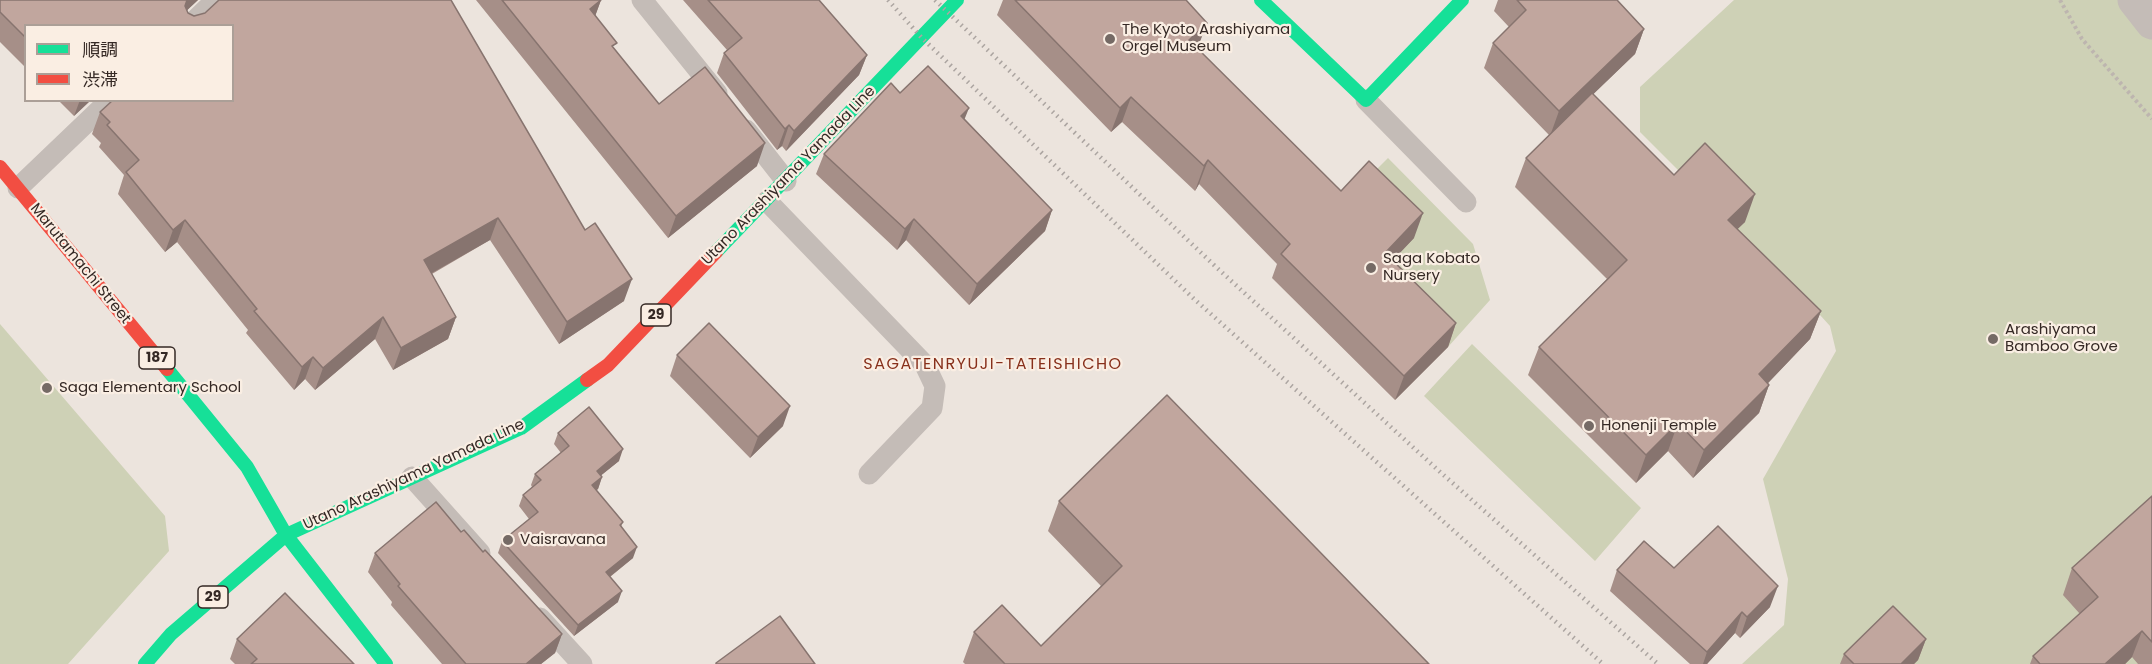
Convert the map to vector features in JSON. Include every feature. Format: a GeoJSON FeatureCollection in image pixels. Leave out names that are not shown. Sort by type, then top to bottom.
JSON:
{"type":"FeatureCollection","features":[{"type":"Feature","properties":{"kind":"main road","name":"Utano Arashiyama Yamada Line"},"geometry":{"type":"LineString","coordinates":[[145,664],[171,634],[286,535],[521,428],[608,365],[957,0]]}},
{"type":"Feature","properties":{"kind":"main road"},"geometry":{"type":"LineString","coordinates":[[1261,0],[1366,100],[1462,0]]}},
{"type":"Feature","properties":{"kind":"main road","name":"Marutamachi Street"},"geometry":{"type":"LineString","coordinates":[[0,167],[247,467],[286,535],[386,664]]}},
{"type":"Feature","properties":{"kind":"street"},"geometry":{"type":"LineString","coordinates":[[2134,0],[2152,24]]}},
{"type":"Feature","properties":{"kind":"lane"},"geometry":{"type":"LineString","coordinates":[[191,24],[216,0]]}},
{"type":"Feature","properties":{"kind":"lane"},"geometry":{"type":"LineString","coordinates":[[642,0],[786,181]]}},
{"type":"Feature","properties":{"kind":"lane"},"geometry":{"type":"LineString","coordinates":[[1366,100],[1466,201]]}},
{"type":"Feature","properties":{"kind":"lane"},"geometry":{"type":"LineString","coordinates":[[18,188],[108,102]]}},
{"type":"Feature","properties":{"kind":"lane"},"geometry":{"type":"LineString","coordinates":[[767,201],[925,365],[934,387],[932,408],[869,474]]}},
{"type":"Feature","properties":{"kind":"lane"},"geometry":{"type":"LineString","coordinates":[[412,477],[497,571]]}},
{"type":"Feature","properties":{"kind":"lane"},"geometry":{"type":"LineString","coordinates":[[528,605],[582,664]]}},
{"type":"Feature","properties":{"kind":"path"},"geometry":{"type":"LineString","coordinates":[[2060,0],[2082,39],[2152,119]]}},
{"type":"Feature","properties":{"kind":"green space","name":"Arashiyama Bamboo Grove"},"geometry":{"type":"Polygon","coordinates":[[[1734,0],[2152,0],[2152,664],[1742,664],[1784,625],[1788,579],[1763,479],[1836,351],[1830,326],[1791,283],[1640,132],[1640,87],[1734,0]]]}},
{"type":"Feature","properties":{"kind":"green space"},"geometry":{"type":"Polygon","coordinates":[[[1388,158],[1473,244],[1490,300],[1448,347],[1377,277],[1361,185],[1388,158]]]}},
{"type":"Feature","properties":{"kind":"green space","name":"Saga Elementary School"},"geometry":{"type":"Polygon","coordinates":[[[0,324],[165,516],[169,551],[68,664],[0,664],[0,324]]]}},
{"type":"Feature","properties":{"kind":"green space"},"geometry":{"type":"Polygon","coordinates":[[[1472,344],[1641,508],[1595,561],[1424,396],[1472,344]]]}},
{"type":"Feature","properties":{"kind":"building"},"geometry":{"type":"Polygon","coordinates":[[[0,0],[187,0],[185,6],[188,13],[194,16],[205,13],[219,0],[451,0],[585,230],[595,223],[632,279],[567,322],[498,218],[424,260],[456,317],[401,348],[383,317],[323,368],[313,357],[302,367],[254,311],[257,309],[185,220],[173,230],[126,172],[139,160],[107,125],[110,122],[100,112],[111,102],[234,102],[234,24],[24,24],[24,36],[0,12],[0,0]]]}},
{"type":"Feature","properties":{"kind":"building"},"geometry":{"type":"Polygon","coordinates":[[[502,0],[601,0],[590,9],[617,43],[612,46],[659,104],[705,67],[765,143],[676,216],[502,0]]]}},
{"type":"Feature","properties":{"kind":"building"},"geometry":{"type":"Polygon","coordinates":[[[708,0],[819,0],[867,55],[794,131],[789,125],[785,129],[724,53],[742,38],[708,0]]]}},
{"type":"Feature","properties":{"kind":"building"},"geometry":{"type":"Polygon","coordinates":[[[1015,0],[1186,0],[1207,23],[1189,40],[1341,191],[1369,161],[1423,213],[1385,253],[1456,323],[1404,376],[1281,254],[1290,244],[1208,160],[1204,166],[1131,97],[1120,108],[1015,0]]]}},
{"type":"Feature","properties":{"kind":"building"},"geometry":{"type":"Polygon","coordinates":[[[1517,0],[1617,0],[1644,29],[1559,111],[1493,43],[1526,10],[1517,0]]]}},
{"type":"Feature","properties":{"kind":"building"},"geometry":{"type":"Polygon","coordinates":[[[928,66],[969,108],[961,116],[1052,210],[977,284],[914,219],[905,229],[824,154],[891,83],[900,93],[928,66]]]}},
{"type":"Feature","properties":{"kind":"building"},"geometry":{"type":"Polygon","coordinates":[[[1592,93],[1674,175],[1705,143],[1755,194],[1728,220],[1821,311],[1759,374],[1769,385],[1704,450],[1678,423],[1646,455],[1539,347],[1627,260],[1526,158],[1592,93]]]}},
{"type":"Feature","properties":{"kind":"building"},"geometry":{"type":"Polygon","coordinates":[[[709,323],[790,406],[758,437],[677,355],[709,323]]]}},
{"type":"Feature","properties":{"kind":"building"},"geometry":{"type":"Polygon","coordinates":[[[1167,395],[1429,664],[1005,664],[974,632],[1002,605],[1041,646],[1122,566],[1059,501],[1167,395]]]}},
{"type":"Feature","properties":{"kind":"building"},"geometry":{"type":"Polygon","coordinates":[[[589,407],[623,449],[597,471],[602,477],[592,485],[623,522],[620,525],[637,547],[606,572],[622,591],[578,625],[502,541],[538,512],[523,495],[541,480],[535,474],[569,446],[558,433],[589,407]]]}},
{"type":"Feature","properties":{"kind":"building"},"geometry":{"type":"Polygon","coordinates":[[[2152,496],[2152,642],[2142,631],[2105,664],[2040,664],[2033,656],[2098,597],[2072,568],[2152,496]]]}},
{"type":"Feature","properties":{"kind":"building"},"geometry":{"type":"Polygon","coordinates":[[[436,502],[461,532],[464,530],[483,552],[485,550],[562,634],[526,664],[466,664],[398,586],[400,584],[375,553],[436,502]]]}},
{"type":"Feature","properties":{"kind":"building"},"geometry":{"type":"Polygon","coordinates":[[[1718,526],[1778,586],[1747,617],[1742,612],[1707,652],[1617,570],[1644,541],[1674,568],[1718,526]]]}},
{"type":"Feature","properties":{"kind":"building"},"geometry":{"type":"Polygon","coordinates":[[[285,593],[354,664],[251,664],[257,659],[237,639],[285,593]]]}},
{"type":"Feature","properties":{"kind":"building"},"geometry":{"type":"Polygon","coordinates":[[[1893,606],[1926,639],[1901,664],[1854,664],[1844,654],[1893,606]]]}},
{"type":"Feature","properties":{"kind":"building"},"geometry":{"type":"Polygon","coordinates":[[[780,616],[815,664],[716,664],[716,663],[780,616]]]}},
{"type":"Feature","properties":{"kind":"railway"},"geometry":{"type":"LineString","coordinates":[[888,0],[921,37],[1193,298],[1603,664]]}},
{"type":"Feature","properties":{"kind":"railway"},"geometry":{"type":"LineString","coordinates":[[935,0],[1215,266],[1439,471],[1658,664]]}},
{"type":"Feature","properties":{"kind":"traffic: fast"},"geometry":{"type":"LineString","coordinates":[[716,252],[957,0]]}},
{"type":"Feature","properties":{"kind":"traffic: fast"},"geometry":{"type":"LineString","coordinates":[[1261,0],[1366,100],[1462,0]]}},
{"type":"Feature","properties":{"kind":"traffic: fast"},"geometry":{"type":"LineString","coordinates":[[167,369],[247,467],[286,535]]}},
{"type":"Feature","properties":{"kind":"traffic: fast"},"geometry":{"type":"LineString","coordinates":[[145,664],[171,634],[286,535],[521,428],[587,380]]}},
{"type":"Feature","properties":{"kind":"traffic: fast"},"geometry":{"type":"LineString","coordinates":[[286,535],[386,664]]}},
{"type":"Feature","properties":{"kind":"traffic: jam"},"geometry":{"type":"LineString","coordinates":[[0,167],[167,369]]}},
{"type":"Feature","properties":{"kind":"traffic: jam"},"geometry":{"type":"LineString","coordinates":[[587,380],[608,365],[716,252]]}},
{"type":"Feature","properties":{"kind":"place","name":"The Kyoto Arashiyama Orgel Museum"},"geometry":{"type":"Point","coordinates":[1110,39]}},
{"type":"Feature","properties":{"kind":"place","name":"Saga Kobato Nursery"},"geometry":{"type":"Point","coordinates":[1371,268]}},
{"type":"Feature","properties":{"kind":"place","name":"Arashiyama Bamboo Grove"},"geometry":{"type":"Point","coordinates":[1993,339]}},
{"type":"Feature","properties":{"kind":"place","name":"Saga Elementary School"},"geometry":{"type":"Point","coordinates":[47,388]}},
{"type":"Feature","properties":{"kind":"place","name":"Honenji Temple"},"geometry":{"type":"Point","coordinates":[1589,426]}},
{"type":"Feature","properties":{"kind":"place","name":"Vaisravana"},"geometry":{"type":"Point","coordinates":[508,540]}},
{"type":"Feature","properties":{"kind":"district","name":"SAGATENRYUJI-TATEISHICHO"},"geometry":{"type":"Point","coordinates":[993,365]}}]}
